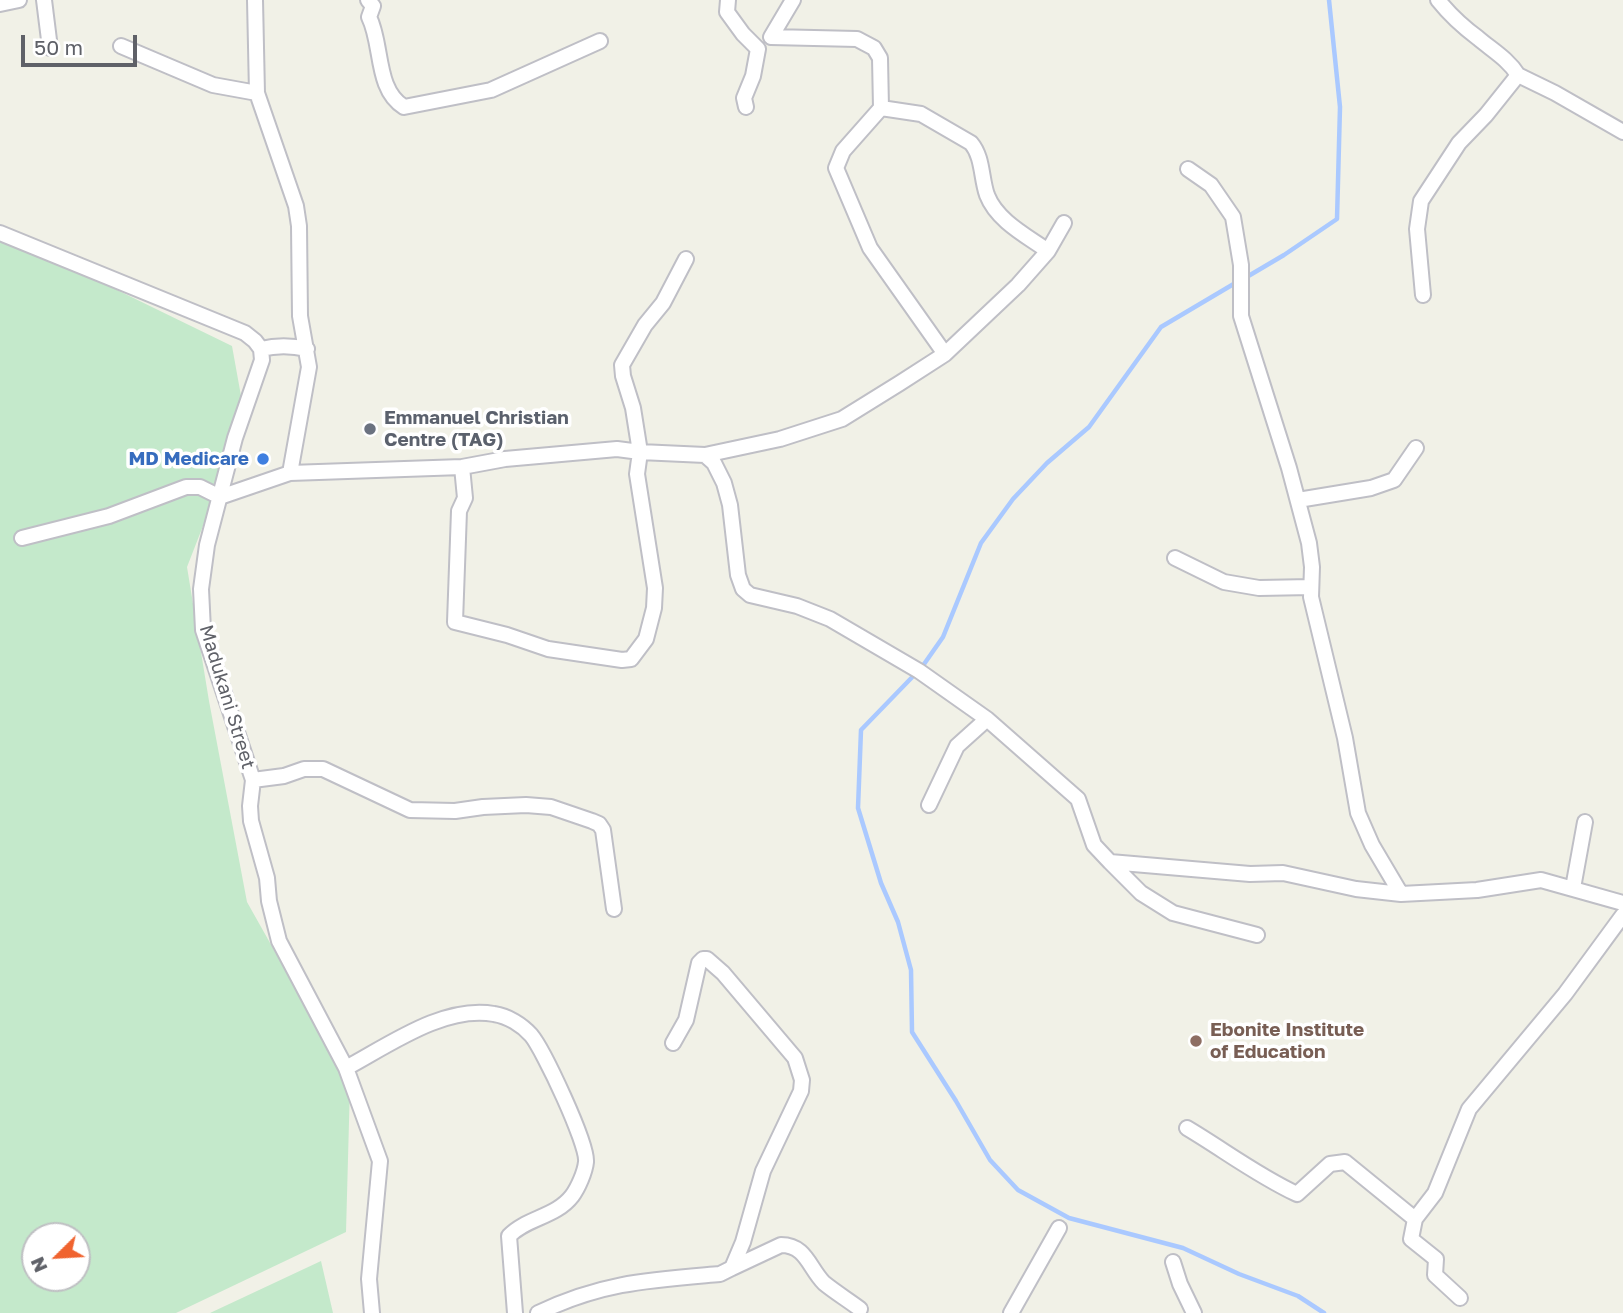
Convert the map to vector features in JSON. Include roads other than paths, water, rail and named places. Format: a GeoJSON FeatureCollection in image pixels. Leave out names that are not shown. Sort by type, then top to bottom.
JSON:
{"type":"FeatureCollection","features":[{"type":"Feature","properties":{"kind":"street"},"geometry":{"type":"LineString","coordinates":[[0,4],[19,0]]}},
{"type":"Feature","properties":{"kind":"street"},"geometry":{"type":"LineString","coordinates":[[44,0],[50,48]]}},
{"type":"Feature","properties":{"kind":"street"},"geometry":{"type":"LineString","coordinates":[[254,0],[257,93],[296,206],[299,226],[300,316],[309,367],[290,472]]}},
{"type":"Feature","properties":{"kind":"street"},"geometry":{"type":"LineString","coordinates":[[368,0],[373,6],[369,17],[387,87],[396,103],[404,107],[491,90],[600,41]]}},
{"type":"Feature","properties":{"kind":"street"},"geometry":{"type":"LineString","coordinates":[[728,0],[727,12],[758,49]]}},
{"type":"Feature","properties":{"kind":"street"},"geometry":{"type":"LineString","coordinates":[[746,107],[744,98],[753,76],[758,49],[771,37],[793,0]]}},
{"type":"Feature","properties":{"kind":"street"},"geometry":{"type":"LineString","coordinates":[[1438,0],[1453,18],[1506,60],[1518,75],[1623,132]]}},
{"type":"Feature","properties":{"kind":"street"},"geometry":{"type":"LineString","coordinates":[[771,37],[857,39],[874,48],[880,58],[881,108],[843,151],[836,168],[870,248],[945,354]]}},
{"type":"Feature","properties":{"kind":"street"},"geometry":{"type":"LineString","coordinates":[[121,46],[213,85],[257,93]]}},
{"type":"Feature","properties":{"kind":"street"},"geometry":{"type":"LineString","coordinates":[[1423,295],[1417,238],[1421,201],[1459,144],[1518,75]]}},
{"type":"Feature","properties":{"kind":"street"},"geometry":{"type":"LineString","coordinates":[[881,108],[921,114],[971,143],[976,149],[987,194],[997,212],[1048,251]]}},
{"type":"Feature","properties":{"kind":"street"},"geometry":{"type":"LineString","coordinates":[[1188,169],[1211,184],[1233,217],[1241,265],[1241,316],[1309,543],[1312,567],[1311,597],[1345,738],[1358,813],[1372,845],[1401,894]]}},
{"type":"Feature","properties":{"kind":"street"},"geometry":{"type":"LineString","coordinates":[[22,538],[109,516],[186,486],[200,487],[220,497],[290,472],[462,467],[505,459],[617,449],[705,455],[780,439],[842,419],[945,354],[1018,285],[1048,251],[1064,223]]}},
{"type":"Feature","properties":{"kind":"street"},"geometry":{"type":"LineString","coordinates":[[0,233],[245,333],[261,349],[275,345],[307,349]]}},
{"type":"Feature","properties":{"kind":"street"},"geometry":{"type":"LineString","coordinates":[[462,467],[465,498],[459,511],[455,622],[548,649],[631,659],[646,639],[654,608],[655,588],[637,474],[640,452],[622,365],[645,325],[663,303],[686,259]]}},
{"type":"Feature","properties":{"kind":"street","name":"Madukani Street"},"geometry":{"type":"LineString","coordinates":[[261,349],[259,369],[235,438],[207,545],[201,589],[203,630],[253,780],[251,821],[267,878],[269,901],[279,941],[346,1068],[380,1160],[369,1279],[372,1313]]}},
{"type":"Feature","properties":{"kind":"street"},"geometry":{"type":"LineString","coordinates":[[1298,500],[1371,488],[1394,480],[1416,448]]}},
{"type":"Feature","properties":{"kind":"street"},"geometry":{"type":"LineString","coordinates":[[705,455],[714,463],[724,482],[730,505],[738,575],[743,589],[750,595],[797,606],[830,619],[919,671],[987,719],[1078,799],[1094,845],[1141,893],[1173,913],[1257,935]]}},
{"type":"Feature","properties":{"kind":"street"},"geometry":{"type":"LineString","coordinates":[[1175,558],[1224,582],[1259,588],[1311,587]]}},
{"type":"Feature","properties":{"kind":"street"},"geometry":{"type":"LineString","coordinates":[[929,805],[957,746],[987,719]]}},
{"type":"Feature","properties":{"kind":"street"},"geometry":{"type":"LineString","coordinates":[[253,780],[268,779],[304,769],[323,769],[410,810],[455,811],[526,806],[551,807],[574,814],[599,824],[603,830],[614,909]]}},
{"type":"Feature","properties":{"kind":"street"},"geometry":{"type":"LineString","coordinates":[[1573,888],[1585,822]]}},
{"type":"Feature","properties":{"kind":"street"},"geometry":{"type":"LineString","coordinates":[[1110,862],[1250,874],[1283,873],[1356,889],[1401,894],[1477,890],[1541,880],[1623,903]]}},
{"type":"Feature","properties":{"kind":"street"},"geometry":{"type":"LineString","coordinates":[[1460,1298],[1436,1275],[1436,1259],[1411,1239],[1415,1219],[1435,1193],[1469,1109],[1565,994],[1623,915]]}},
{"type":"Feature","properties":{"kind":"street"},"geometry":{"type":"LineString","coordinates":[[673,1043],[686,1020],[699,963],[707,959],[723,973],[795,1058],[800,1070],[801,1091],[763,1171],[743,1242],[732,1268]]}},
{"type":"Feature","properties":{"kind":"street"},"geometry":{"type":"LineString","coordinates":[[346,1068],[440,1019],[458,1014],[497,1014],[518,1023],[532,1036],[574,1118],[585,1147],[586,1163],[572,1196],[560,1208],[509,1236],[515,1313]]}},
{"type":"Feature","properties":{"kind":"street"},"geometry":{"type":"LineString","coordinates":[[1187,1128],[1267,1181],[1297,1194],[1330,1164],[1345,1162],[1415,1219]]}},
{"type":"Feature","properties":{"kind":"street"},"geometry":{"type":"LineString","coordinates":[[1011,1313],[1059,1228]]}},
{"type":"Feature","properties":{"kind":"street"},"geometry":{"type":"LineString","coordinates":[[538,1313],[597,1289],[634,1281],[720,1274],[781,1245],[789,1245],[799,1250],[826,1284],[860,1309]]}},
{"type":"Feature","properties":{"kind":"street"},"geometry":{"type":"LineString","coordinates":[[1173,1262],[1194,1313]]}},
{"type":"Feature","properties":{"kind":"waterway"},"geometry":{"type":"LineString","coordinates":[[1245,278],[1337,219],[1340,107],[1329,0]]}},
{"type":"Feature","properties":{"kind":"waterway"},"geometry":{"type":"LineString","coordinates":[[1237,282],[1161,327],[1089,427],[1047,463],[1013,499],[981,543],[943,637],[922,667],[861,730],[858,808],[881,883],[898,922],[911,970],[912,1032],[990,1160],[1018,1190],[1069,1218],[1183,1248],[1239,1274],[1298,1296],[1324,1313]]}},
{"type":"Feature","properties":{"kind":"place","name":"Emmanuel Christian Centre (TAG)"},"geometry":{"type":"Point","coordinates":[370,429]}},
{"type":"Feature","properties":{"kind":"place","name":"MD Medicare"},"geometry":{"type":"Point","coordinates":[263,459]}},
{"type":"Feature","properties":{"kind":"place","name":"Ebonite Institute of Education"},"geometry":{"type":"Point","coordinates":[1196,1041]}}]}
